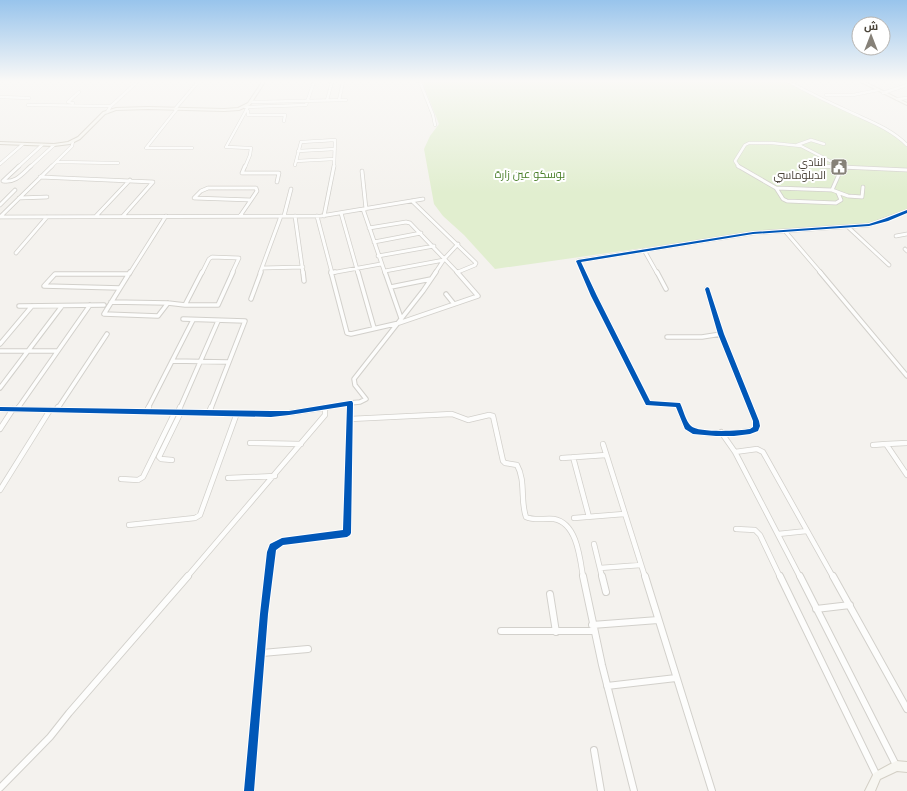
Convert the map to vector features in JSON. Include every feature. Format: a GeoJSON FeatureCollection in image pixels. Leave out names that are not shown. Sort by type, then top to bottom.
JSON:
{"type":"FeatureCollection","features":[{"type":"Feature","properties":{"kind":"main road"},"geometry":{"type":"LineString","coordinates":[[0,143],[54,144],[73,141],[99,119]]}},
{"type":"Feature","properties":{"kind":"main road"},"geometry":{"type":"LineString","coordinates":[[870,791],[877,776],[896,766],[907,766]]}},
{"type":"Feature","properties":{"kind":"street"},"geometry":{"type":"LineString","coordinates":[[168,119],[146,148],[192,148]]}},
{"type":"Feature","properties":{"kind":"street"},"geometry":{"type":"LineString","coordinates":[[240,119],[226,147],[251,148],[250,155],[242,173],[279,173],[277,182]]}},
{"type":"Feature","properties":{"kind":"street"},"geometry":{"type":"LineString","coordinates":[[434,119],[435,125]]}},
{"type":"Feature","properties":{"kind":"street"},"geometry":{"type":"LineString","coordinates":[[867,119],[894,134],[907,145]]}},
{"type":"Feature","properties":{"kind":"street"},"geometry":{"type":"LineString","coordinates":[[295,165],[301,142],[335,140],[334,159],[324,216]]}},
{"type":"Feature","properties":{"kind":"street"},"geometry":{"type":"LineString","coordinates":[[797,145],[811,140],[824,144]]}},
{"type":"Feature","properties":{"kind":"street"},"geometry":{"type":"LineString","coordinates":[[0,217],[72,146],[73,141]]}},
{"type":"Feature","properties":{"kind":"street"},"geometry":{"type":"LineString","coordinates":[[0,164],[23,144]]}},
{"type":"Feature","properties":{"kind":"street"},"geometry":{"type":"LineString","coordinates":[[42,144],[3,181],[10,182],[16,180],[54,144]]}},
{"type":"Feature","properties":{"kind":"street"},"geometry":{"type":"LineString","coordinates":[[832,190],[840,172],[838,167],[809,149],[797,145],[749,144],[745,145],[736,159],[735,163],[739,167],[776,188],[832,190],[855,197],[862,197],[863,187]]}},
{"type":"Feature","properties":{"kind":"street"},"geometry":{"type":"LineString","coordinates":[[298,151],[335,149]]}},
{"type":"Feature","properties":{"kind":"street"},"geometry":{"type":"LineString","coordinates":[[296,161],[334,159]]}},
{"type":"Feature","properties":{"kind":"street"},"geometry":{"type":"LineString","coordinates":[[56,162],[118,163]]}},
{"type":"Feature","properties":{"kind":"street"},"geometry":{"type":"LineString","coordinates":[[820,166],[907,170]]}},
{"type":"Feature","properties":{"kind":"street"},"geometry":{"type":"LineString","coordinates":[[362,171],[364,209],[369,228],[401,318]]}},
{"type":"Feature","properties":{"kind":"street"},"geometry":{"type":"LineString","coordinates":[[40,176],[153,182],[123,216]]}},
{"type":"Feature","properties":{"kind":"street"},"geometry":{"type":"LineString","coordinates":[[96,216],[130,180]]}},
{"type":"Feature","properties":{"kind":"street"},"geometry":{"type":"LineString","coordinates":[[240,216],[252,200],[257,190],[251,188],[205,188],[194,198],[196,200],[252,200]]}},
{"type":"Feature","properties":{"kind":"street"},"geometry":{"type":"LineString","coordinates":[[776,188],[783,199],[791,202],[836,203],[841,200],[838,193]]}},
{"type":"Feature","properties":{"kind":"street"},"geometry":{"type":"LineString","coordinates":[[0,205],[15,190]]}},
{"type":"Feature","properties":{"kind":"street"},"geometry":{"type":"LineString","coordinates":[[251,299],[283,216],[291,190]]}},
{"type":"Feature","properties":{"kind":"street"},"geometry":{"type":"LineString","coordinates":[[19,198],[47,197]]}},
{"type":"Feature","properties":{"kind":"street"},"geometry":{"type":"LineString","coordinates":[[0,217],[324,216],[423,199]]}},
{"type":"Feature","properties":{"kind":"street"},"geometry":{"type":"LineString","coordinates":[[412,201],[458,244],[476,264],[458,272]]}},
{"type":"Feature","properties":{"kind":"street"},"geometry":{"type":"LineString","coordinates":[[707,289],[721,334],[757,426],[756,429],[752,431],[694,431],[687,427],[678,406],[652,404],[646,402],[578,262],[581,260],[753,233],[848,227],[876,223],[907,211]]}},
{"type":"Feature","properties":{"kind":"street"},"geometry":{"type":"LineString","coordinates":[[341,214],[374,328]]}},
{"type":"Feature","properties":{"kind":"street"},"geometry":{"type":"LineString","coordinates":[[166,216],[104,314],[158,316],[168,303]]}},
{"type":"Feature","properties":{"kind":"street"},"geometry":{"type":"LineString","coordinates":[[295,216],[304,281]]}},
{"type":"Feature","properties":{"kind":"street"},"geometry":{"type":"LineString","coordinates":[[317,216],[346,332],[351,334],[399,323],[478,296],[434,246],[409,222],[369,228]]}},
{"type":"Feature","properties":{"kind":"street"},"geometry":{"type":"LineString","coordinates":[[16,253],[47,217]]}},
{"type":"Feature","properties":{"kind":"street"},"geometry":{"type":"LineString","coordinates":[[848,227],[889,265]]}},
{"type":"Feature","properties":{"kind":"street"},"geometry":{"type":"LineString","coordinates":[[785,231],[907,376]]}},
{"type":"Feature","properties":{"kind":"street"},"geometry":{"type":"LineString","coordinates":[[374,242],[421,233]]}},
{"type":"Feature","properties":{"kind":"street"},"geometry":{"type":"LineString","coordinates":[[896,236],[907,234]]}},
{"type":"Feature","properties":{"kind":"street"},"geometry":{"type":"LineString","coordinates":[[0,409],[279,414],[360,402],[366,399],[356,387],[354,379],[399,323],[401,318],[445,259],[458,244]]}},
{"type":"Feature","properties":{"kind":"street"},"geometry":{"type":"LineString","coordinates":[[378,256],[434,246]]}},
{"type":"Feature","properties":{"kind":"street"},"geometry":{"type":"LineString","coordinates":[[644,250],[666,289]]}},
{"type":"Feature","properties":{"kind":"street"},"geometry":{"type":"LineString","coordinates":[[112,302],[168,303],[185,305],[219,305],[239,258],[212,257],[209,259],[185,305]]}},
{"type":"Feature","properties":{"kind":"street"},"geometry":{"type":"LineString","coordinates":[[385,271],[445,259]]}},
{"type":"Feature","properties":{"kind":"street"},"geometry":{"type":"LineString","coordinates":[[331,273],[381,264]]}},
{"type":"Feature","properties":{"kind":"street"},"geometry":{"type":"LineString","coordinates":[[263,268],[303,267]]}},
{"type":"Feature","properties":{"kind":"street"},"geometry":{"type":"LineString","coordinates":[[120,288],[44,286],[52,276],[56,274],[129,274]]}},
{"type":"Feature","properties":{"kind":"street"},"geometry":{"type":"LineString","coordinates":[[391,287],[431,279]]}},
{"type":"Feature","properties":{"kind":"street"},"geometry":{"type":"LineString","coordinates":[[446,294],[454,304]]}},
{"type":"Feature","properties":{"kind":"street"},"geometry":{"type":"LineString","coordinates":[[0,429],[58,352],[90,305]]}},
{"type":"Feature","properties":{"kind":"street"},"geometry":{"type":"LineString","coordinates":[[19,306],[104,305]]}},
{"type":"Feature","properties":{"kind":"street"},"geometry":{"type":"LineString","coordinates":[[0,344],[32,306]]}},
{"type":"Feature","properties":{"kind":"street"},"geometry":{"type":"LineString","coordinates":[[0,388],[62,306]]}},
{"type":"Feature","properties":{"kind":"street"},"geometry":{"type":"LineString","coordinates":[[183,319],[245,321],[209,412]]}},
{"type":"Feature","properties":{"kind":"street"},"geometry":{"type":"LineString","coordinates":[[146,412],[193,320]]}},
{"type":"Feature","properties":{"kind":"street"},"geometry":{"type":"LineString","coordinates":[[172,460],[161,459],[159,457],[218,320]]}},
{"type":"Feature","properties":{"kind":"street"},"geometry":{"type":"LineString","coordinates":[[56,410],[106,334]]}},
{"type":"Feature","properties":{"kind":"street"},"geometry":{"type":"LineString","coordinates":[[667,337],[702,337],[721,334]]}},
{"type":"Feature","properties":{"kind":"street"},"geometry":{"type":"LineString","coordinates":[[0,351],[58,352]]}},
{"type":"Feature","properties":{"kind":"street"},"geometry":{"type":"LineString","coordinates":[[172,361],[228,362]]}},
{"type":"Feature","properties":{"kind":"street"},"geometry":{"type":"LineString","coordinates":[[249,791],[262,653],[264,614],[273,547],[278,543],[291,540],[348,533],[350,403]]}},
{"type":"Feature","properties":{"kind":"street"},"geometry":{"type":"LineString","coordinates":[[0,788],[46,741],[73,707],[211,550],[325,415],[325,407]]}},
{"type":"Feature","properties":{"kind":"street"},"geometry":{"type":"LineString","coordinates":[[0,490],[50,410]]}},
{"type":"Feature","properties":{"kind":"street"},"geometry":{"type":"LineString","coordinates":[[121,479],[138,480],[143,477],[178,412]]}},
{"type":"Feature","properties":{"kind":"street"},"geometry":{"type":"LineString","coordinates":[[129,524],[195,518],[200,515],[237,413]]}},
{"type":"Feature","properties":{"kind":"street"},"geometry":{"type":"LineString","coordinates":[[350,419],[452,414],[468,420],[489,415],[493,416],[503,461],[505,463],[517,465],[521,473],[523,504],[526,517],[530,519],[558,520],[565,523],[570,530],[607,686],[634,791]]}},
{"type":"Feature","properties":{"kind":"street"},"geometry":{"type":"LineString","coordinates":[[721,432],[734,452],[778,534],[896,766]]}},
{"type":"Feature","properties":{"kind":"street"},"geometry":{"type":"LineString","coordinates":[[250,443],[301,444]]}},
{"type":"Feature","properties":{"kind":"street"},"geometry":{"type":"LineString","coordinates":[[873,445],[907,443]]}},
{"type":"Feature","properties":{"kind":"street"},"geometry":{"type":"LineString","coordinates":[[603,444],[712,791]]}},
{"type":"Feature","properties":{"kind":"street"},"geometry":{"type":"LineString","coordinates":[[886,444],[907,476]]}},
{"type":"Feature","properties":{"kind":"street"},"geometry":{"type":"LineString","coordinates":[[734,452],[757,449],[764,452],[907,709]]}},
{"type":"Feature","properties":{"kind":"street"},"geometry":{"type":"LineString","coordinates":[[562,458],[606,455]]}},
{"type":"Feature","properties":{"kind":"street"},"geometry":{"type":"LineString","coordinates":[[574,457],[588,517]]}},
{"type":"Feature","properties":{"kind":"street"},"geometry":{"type":"LineString","coordinates":[[228,478],[274,476]]}},
{"type":"Feature","properties":{"kind":"street"},"geometry":{"type":"LineString","coordinates":[[574,518],[624,514]]}},
{"type":"Feature","properties":{"kind":"street"},"geometry":{"type":"LineString","coordinates":[[736,529],[754,530],[760,534],[877,776]]}},
{"type":"Feature","properties":{"kind":"street"},"geometry":{"type":"LineString","coordinates":[[778,534],[808,531]]}},
{"type":"Feature","properties":{"kind":"street"},"geometry":{"type":"LineString","coordinates":[[594,544],[606,592]]}},
{"type":"Feature","properties":{"kind":"street"},"geometry":{"type":"LineString","coordinates":[[600,568],[641,565]]}},
{"type":"Feature","properties":{"kind":"street"},"geometry":{"type":"LineString","coordinates":[[550,594],[556,632]]}},
{"type":"Feature","properties":{"kind":"street"},"geometry":{"type":"LineString","coordinates":[[816,609],[850,605]]}},
{"type":"Feature","properties":{"kind":"street"},"geometry":{"type":"LineString","coordinates":[[501,632],[556,632],[658,620]]}},
{"type":"Feature","properties":{"kind":"street"},"geometry":{"type":"LineString","coordinates":[[262,653],[308,650]]}},
{"type":"Feature","properties":{"kind":"street"},"geometry":{"type":"LineString","coordinates":[[607,686],[676,678]]}},
{"type":"Feature","properties":{"kind":"street"},"geometry":{"type":"LineString","coordinates":[[594,750],[601,791]]}},
{"type":"Feature","properties":{"kind":"green space","name":"بوسكو عين زارة"},"geometry":{"type":"Polygon","coordinates":[[[437,119],[867,119],[875,122],[907,143],[907,210],[894,216],[858,226],[763,231],[495,269],[464,235],[443,216],[434,204],[424,149],[430,136],[439,124],[437,119]]]}},
{"type":"Feature","properties":{"kind":"cycle path"},"geometry":{"type":"LineString","coordinates":[[707,289],[721,334],[756,421],[756,429],[750,431],[742,433],[708,433],[693,431],[687,427],[678,405],[648,403],[578,261],[753,233],[869,225],[907,211]]}},
{"type":"Feature","properties":{"kind":"cycle path"},"geometry":{"type":"LineString","coordinates":[[0,409],[271,414],[289,413],[350,403],[347,533],[282,542],[273,547],[271,552],[264,614],[249,791]]}},
{"type":"Feature","properties":{"kind":"place","name":"النادي الدبلوماسي"},"geometry":{"type":"Point","coordinates":[839,167]}}]}
